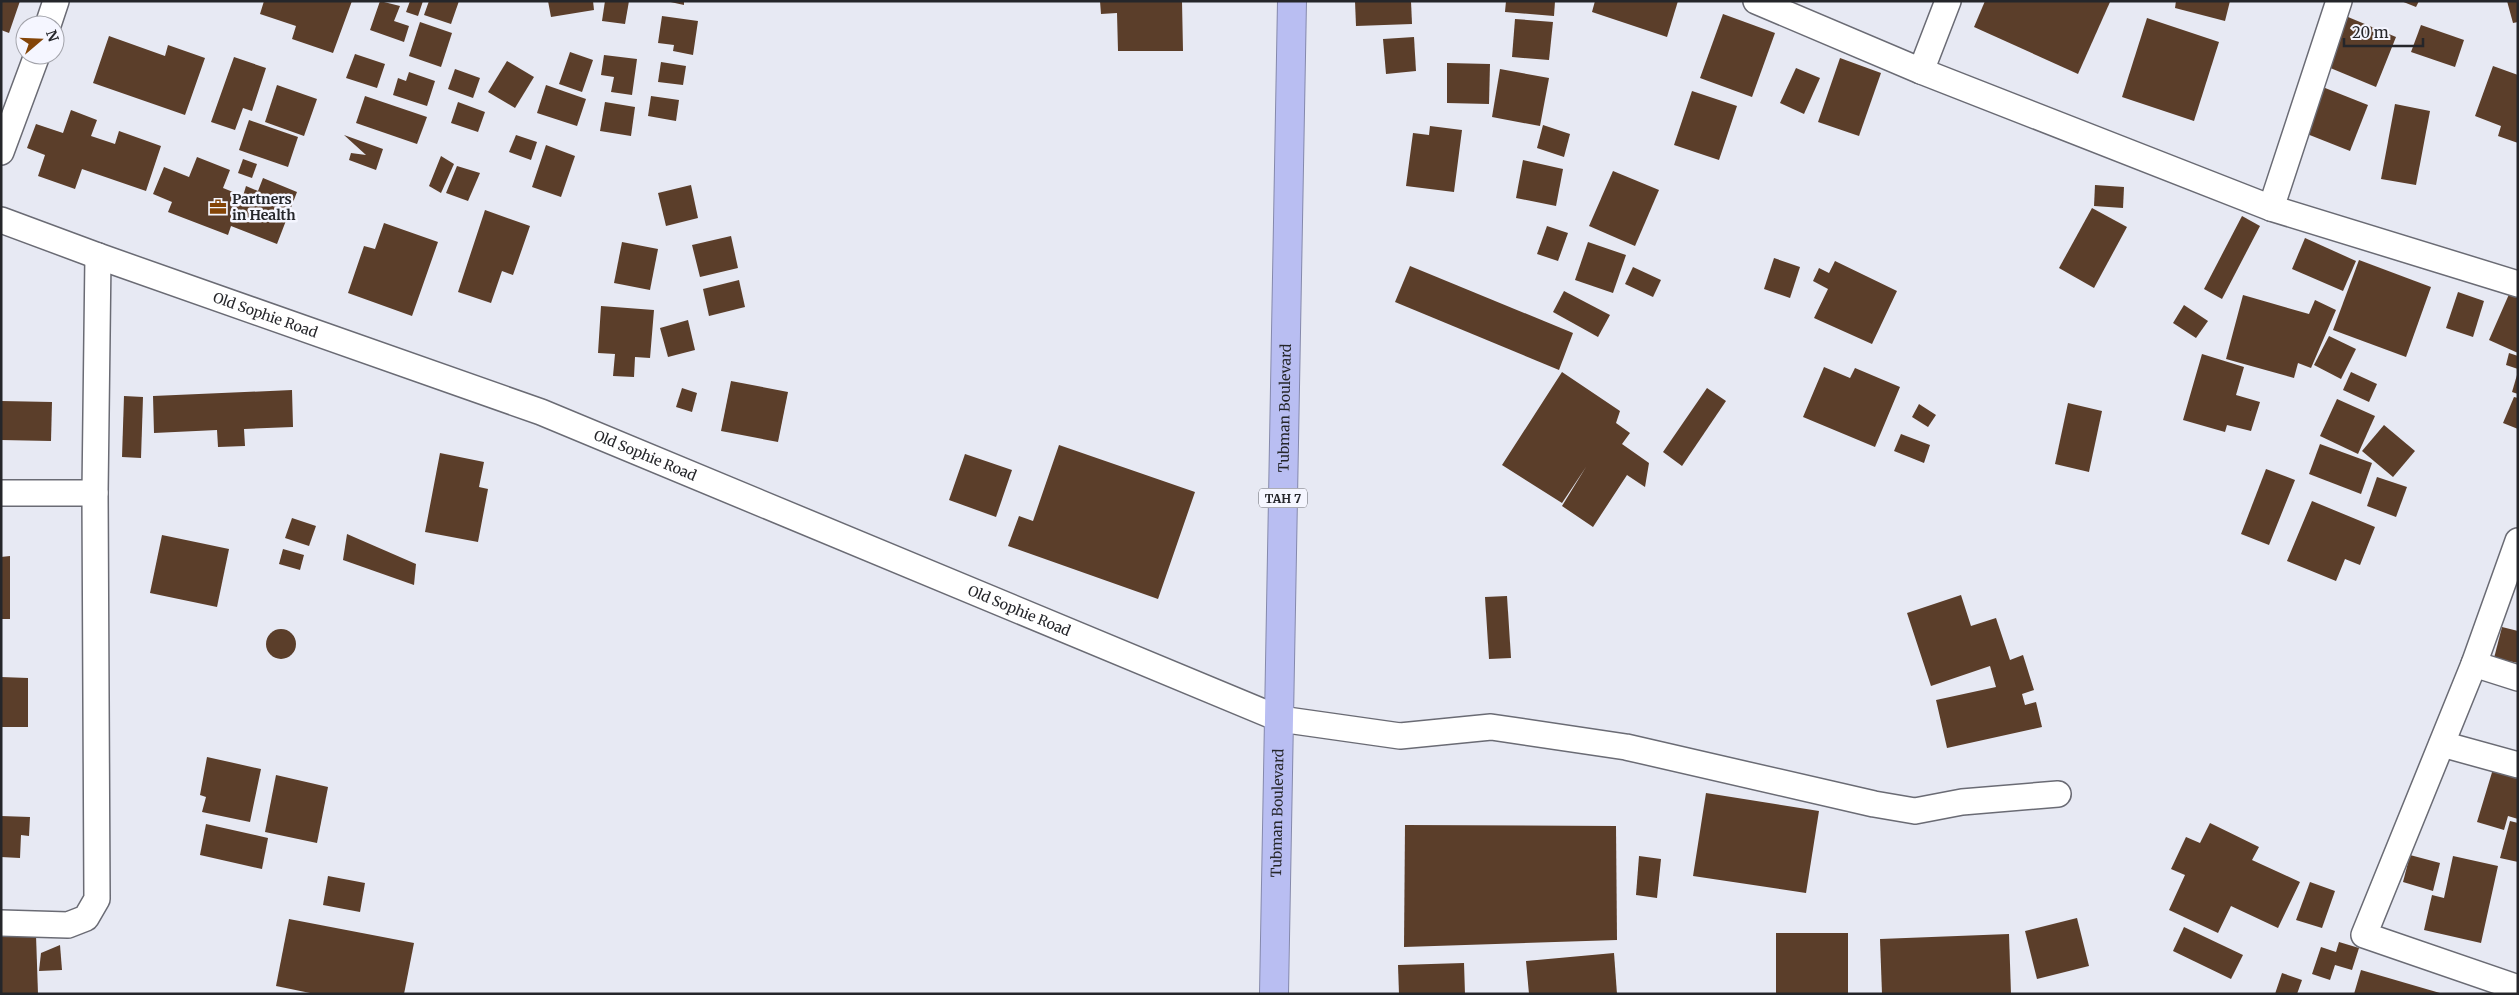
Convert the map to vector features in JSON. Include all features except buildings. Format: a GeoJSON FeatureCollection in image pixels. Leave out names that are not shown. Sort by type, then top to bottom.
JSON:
{"type":"FeatureCollection","features":[{"type":"Feature","properties":{"kind":"highway","name":"Tubman Boulevard"},"geometry":{"type":"LineString","coordinates":[[1274,994],[1292,1]]}},
{"type":"Feature","properties":{"kind":"street"},"geometry":{"type":"LineString","coordinates":[[51,15],[56,1]]}},
{"type":"Feature","properties":{"kind":"street"},"geometry":{"type":"LineString","coordinates":[[1756,1],[1921,71],[2271,208],[2518,284]]}},
{"type":"Feature","properties":{"kind":"street"},"geometry":{"type":"LineString","coordinates":[[1921,71],[1948,1]]}},
{"type":"Feature","properties":{"kind":"street"},"geometry":{"type":"LineString","coordinates":[[2271,208],[2339,1]]}},
{"type":"Feature","properties":{"kind":"street"},"geometry":{"type":"LineString","coordinates":[[1,152],[33,65]]}},
{"type":"Feature","properties":{"kind":"street","name":"Old Sophie Road"},"geometry":{"type":"LineString","coordinates":[[1,220],[541,412],[1280,719],[1400,736],[1491,727],[1626,747],[1874,804],[1915,811],[1962,802],[2058,794]]}},
{"type":"Feature","properties":{"kind":"street"},"geometry":{"type":"LineString","coordinates":[[1,923],[68,924],[86,918],[97,899],[95,493],[98,256]]}},
{"type":"Feature","properties":{"kind":"street"},"geometry":{"type":"LineString","coordinates":[[1,493],[95,493]]}},
{"type":"Feature","properties":{"kind":"street"},"geometry":{"type":"LineString","coordinates":[[2517,990],[2364,935],[2474,664],[2518,541]]}},
{"type":"Feature","properties":{"kind":"street"},"geometry":{"type":"LineString","coordinates":[[2474,664],[2518,678]]}},
{"type":"Feature","properties":{"kind":"street"},"geometry":{"type":"LineString","coordinates":[[2442,744],[2518,765]]}},
{"type":"Feature","properties":{"kind":"place","name":"Partners in Health"},"geometry":{"type":"Point","coordinates":[218,207]}}]}
